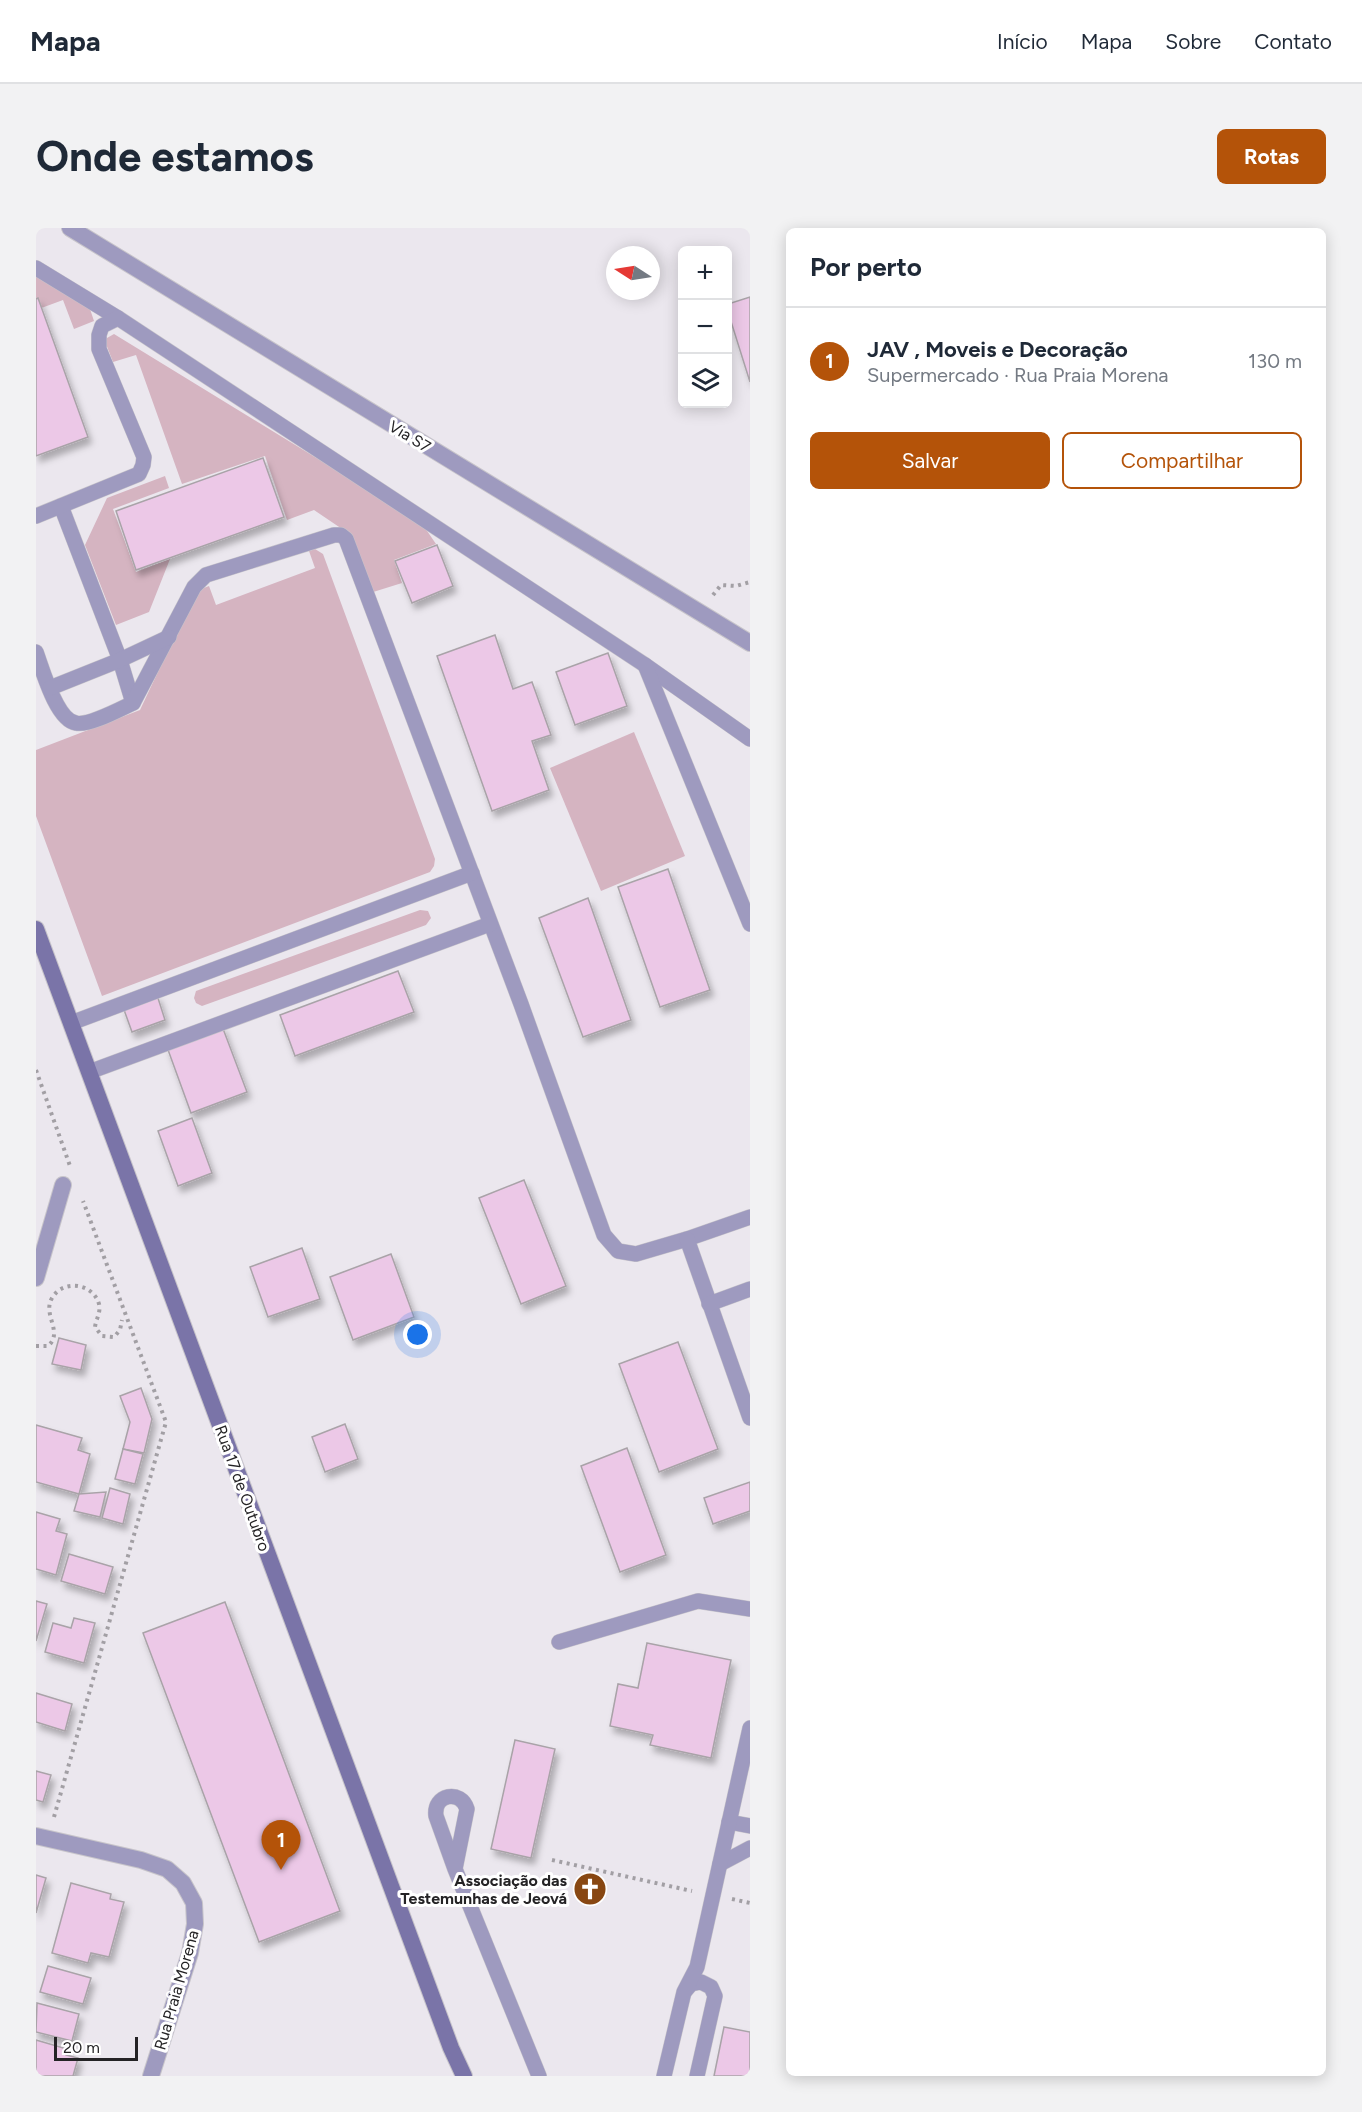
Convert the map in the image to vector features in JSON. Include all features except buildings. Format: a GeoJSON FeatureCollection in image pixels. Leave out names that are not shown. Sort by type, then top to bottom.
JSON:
{"type":"FeatureCollection","features":[{"type":"Feature","properties":{"kind":"main road","name":"Rua 17 de Outubro"},"geometry":{"type":"LineString","coordinates":[[36,929],[462,2076]]}},
{"type":"Feature","properties":{"kind":"street","name":"Via S7"},"geometry":{"type":"LineString","coordinates":[[70,228],[750,644]]}},
{"type":"Feature","properties":{"kind":"street"},"geometry":{"type":"LineString","coordinates":[[36,1278],[69,1181]]}},
{"type":"Feature","properties":{"kind":"street","name":"Rua Praia Morena"},"geometry":{"type":"LineString","coordinates":[[36,1836],[141,1860],[167,1869],[183,1883],[194,1903],[195,1924],[190,1953],[151,2076]]}},
{"type":"Feature","properties":{"kind":"lane"},"geometry":{"type":"LineString","coordinates":[[36,268],[118,318],[645,665],[750,739]]}},
{"type":"Feature","properties":{"kind":"lane"},"geometry":{"type":"LineString","coordinates":[[36,516],[139,474],[143,465],[144,457],[99,349],[99,335],[102,326],[118,318]]}},
{"type":"Feature","properties":{"kind":"lane"},"geometry":{"type":"LineString","coordinates":[[61,506],[120,660],[133,703]]}},
{"type":"Feature","properties":{"kind":"lane"},"geometry":{"type":"LineString","coordinates":[[36,651],[58,708],[66,718],[75,723],[86,722],[133,703],[194,587],[206,574],[334,535],[341,535],[346,539],[472,873],[604,1235],[618,1251],[636,1254],[750,1217]]}},
{"type":"Feature","properties":{"kind":"lane"},"geometry":{"type":"LineString","coordinates":[[50,687],[120,660],[169,637]]}},
{"type":"Feature","properties":{"kind":"lane"},"geometry":{"type":"LineString","coordinates":[[645,665],[750,924]]}},
{"type":"Feature","properties":{"kind":"lane"},"geometry":{"type":"LineString","coordinates":[[71,1023],[472,873]]}},
{"type":"Feature","properties":{"kind":"lane"},"geometry":{"type":"LineString","coordinates":[[89,1072],[490,924]]}},
{"type":"Feature","properties":{"kind":"lane"},"geometry":{"type":"LineString","coordinates":[[687,1239],[750,1418]]}},
{"type":"Feature","properties":{"kind":"lane"},"geometry":{"type":"LineString","coordinates":[[709,1304],[750,1289]]}},
{"type":"Feature","properties":{"kind":"lane"},"geometry":{"type":"LineString","coordinates":[[559,1642],[698,1601],[750,1609]]}},
{"type":"Feature","properties":{"kind":"lane"},"geometry":{"type":"LineString","coordinates":[[664,2076],[684,1992],[697,1967],[750,1728]]}},
{"type":"Feature","properties":{"kind":"lane"},"geometry":{"type":"LineString","coordinates":[[729,1822],[750,1826]]}},
{"type":"Feature","properties":{"kind":"lane"},"geometry":{"type":"LineString","coordinates":[[720,1864],[750,1848]]}},
{"type":"Feature","properties":{"kind":"lane"},"geometry":{"type":"LineString","coordinates":[[455,1869],[539,2076]]}},
{"type":"Feature","properties":{"kind":"lane"},"geometry":{"type":"LineString","coordinates":[[697,1967],[711,1987],[715,2001],[697,2076]]}},
{"type":"Feature","properties":{"kind":"lane"},"geometry":{"type":"LineString","coordinates":[[684,1992],[696,1982],[711,1987]]}},
{"type":"Feature","properties":{"kind":"path"},"geometry":{"type":"LineString","coordinates":[[712,596],[721,585],[736,586],[750,582]]}},
{"type":"Feature","properties":{"kind":"path"},"geometry":{"type":"LineString","coordinates":[[36,1070],[69,1181]]}},
{"type":"Feature","properties":{"kind":"path"},"geometry":{"type":"LineString","coordinates":[[53,1818],[166,1422],[82,1198]]}},
{"type":"Feature","properties":{"kind":"path"},"geometry":{"type":"LineString","coordinates":[[36,1346],[48,1346],[54,1339],[48,1307],[51,1299],[63,1287],[80,1286],[94,1294],[99,1302],[100,1311],[95,1327],[102,1336],[114,1336],[120,1330],[122,1320]]}},
{"type":"Feature","properties":{"kind":"path"},"geometry":{"type":"LineString","coordinates":[[552,1860],[713,1895]]}},
{"type":"Feature","properties":{"kind":"shaded area"},"geometry":{"type":"Polygon","coordinates":[[[36,271],[90,309],[94,321],[74,329],[63,300],[36,310],[36,271]]]}},
{"type":"Feature","properties":{"kind":"shaded area"},"geometry":{"type":"Polygon","coordinates":[[[114,334],[421,522],[436,544],[394,560],[402,583],[370,593],[348,533],[314,510],[287,520],[265,456],[182,484],[136,355],[113,362],[106,344],[107,338],[114,334]]]}},
{"type":"Feature","properties":{"kind":"shaded area"},"geometry":{"type":"Polygon","coordinates":[[[165,476],[169,488],[113,509],[136,572],[170,559],[149,612],[116,625],[85,545],[107,498],[165,476]]]}},
{"type":"Feature","properties":{"kind":"shaded area"},"geometry":{"type":"Polygon","coordinates":[[[315,549],[323,554],[435,859],[434,866],[430,872],[102,996],[36,816],[36,750],[140,710],[196,591],[209,586],[216,605],[315,568],[309,551],[315,549]]]}},
{"type":"Feature","properties":{"kind":"shaded area"},"geometry":{"type":"Polygon","coordinates":[[[634,732],[685,856],[601,891],[550,768],[634,732]]]}},
{"type":"Feature","properties":{"kind":"shaded area"},"geometry":{"type":"Polygon","coordinates":[[[420,910],[428,911],[431,918],[426,925],[202,1006],[196,1003],[194,998],[196,991],[420,910]]]}},
{"type":"Feature","properties":{"kind":"place","name":"JAV , Moveis e Decoração"},"geometry":{"type":"Point","coordinates":[281,1870]}},
{"type":"Feature","properties":{"kind":"place","name":"Associação das Testemunhas de Jeová"},"geometry":{"type":"Point","coordinates":[590,1889]}}]}
